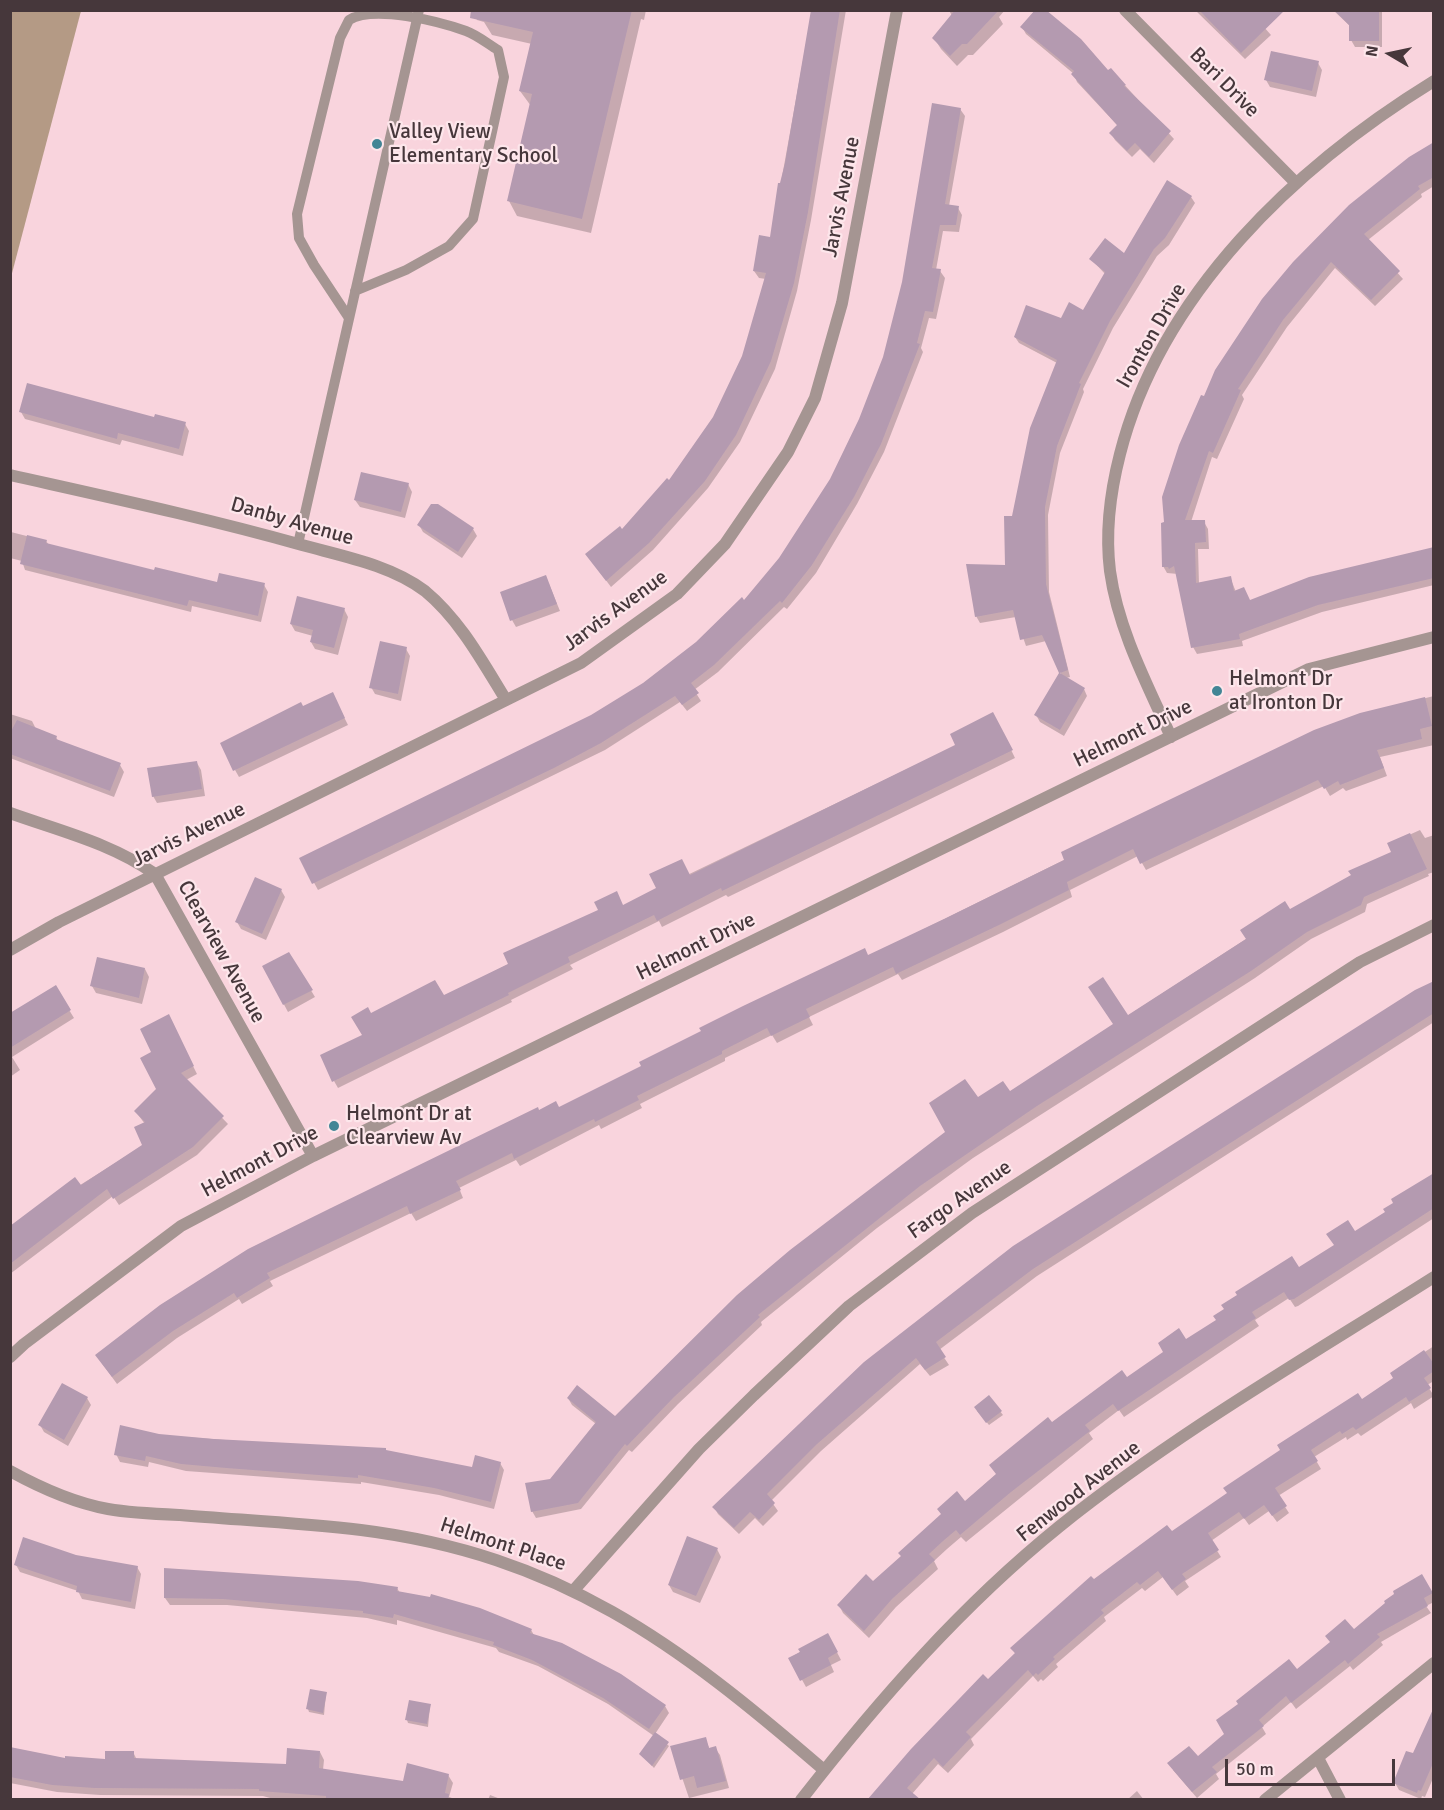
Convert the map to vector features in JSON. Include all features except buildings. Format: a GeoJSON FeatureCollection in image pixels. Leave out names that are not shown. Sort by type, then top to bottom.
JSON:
{"type":"FeatureCollection","features":[{"type":"Feature","properties":{"kind":"street","name":"Jarvis Avenue"},"geometry":{"type":"LineString","coordinates":[[10,951],[58,922],[581,663],[677,594],[725,544],[743,521],[804,425],[818,390],[842,303],[897,10]]}},
{"type":"Feature","properties":{"kind":"street","name":"Bari Drive"},"geometry":{"type":"LineString","coordinates":[[1125,10],[1296,183]]}},
{"type":"Feature","properties":{"kind":"street","name":"Ironton Drive"},"geometry":{"type":"LineString","coordinates":[[1171,737],[1137,661],[1122,618],[1111,573],[1108,536],[1109,506],[1116,471],[1136,402],[1169,338],[1204,284],[1245,236],[1296,183],[1354,134],[1434,81]]}},
{"type":"Feature","properties":{"kind":"street","name":"Danby Avenue"},"geometry":{"type":"LineString","coordinates":[[10,475],[216,521],[375,566],[422,590],[448,612],[506,700]]}},
{"type":"Feature","properties":{"kind":"street","name":"Helmont Drive"},"geometry":{"type":"LineString","coordinates":[[10,1357],[24,1344],[181,1226],[313,1156],[1309,669],[1434,637]]}},
{"type":"Feature","properties":{"kind":"street","name":"Clearview Avenue"},"geometry":{"type":"LineString","coordinates":[[10,813],[113,849],[155,874],[313,1156]]}},
{"type":"Feature","properties":{"kind":"street","name":"Fargo Avenue"},"geometry":{"type":"LineString","coordinates":[[574,1590],[699,1449],[849,1306],[912,1257],[972,1213],[1360,962],[1434,925]]}},
{"type":"Feature","properties":{"kind":"street","name":"Fenwood Avenue"},"geometry":{"type":"LineString","coordinates":[[801,1800],[824,1770],[928,1650],[969,1608],[1059,1527],[1131,1473],[1246,1396],[1434,1277]]}},
{"type":"Feature","properties":{"kind":"street","name":"Helmont Place"},"geometry":{"type":"LineString","coordinates":[[10,1471],[53,1491],[107,1509],[360,1530],[442,1543],[514,1565],[574,1590],[640,1627],[693,1661],[747,1703],[824,1770]]}},
{"type":"Feature","properties":{"kind":"street"},"geometry":{"type":"LineString","coordinates":[[1265,1800],[1434,1663]]}},
{"type":"Feature","properties":{"kind":"street"},"geometry":{"type":"LineString","coordinates":[[1318,1758],[1340,1800]]}},
{"type":"Feature","properties":{"kind":"lane"},"geometry":{"type":"LineString","coordinates":[[349,318],[314,265],[300,238],[297,214],[340,38],[349,20],[368,13],[418,15],[467,32],[498,50],[504,77],[473,219],[449,246],[406,270],[356,291]]}},
{"type":"Feature","properties":{"kind":"lane"},"geometry":{"type":"LineString","coordinates":[[298,544],[418,15]]}},
{"type":"Feature","properties":{"kind":"shaded area"},"geometry":{"type":"Polygon","coordinates":[[[10,11],[81,11],[11,277],[10,11]]]}},
{"type":"Feature","properties":{"kind":"place","name":"Valley View Elementary School"},"geometry":{"type":"Point","coordinates":[377,144]}},
{"type":"Feature","properties":{"kind":"place","name":"Helmont Dr at Ironton Dr"},"geometry":{"type":"Point","coordinates":[1217,691]}},
{"type":"Feature","properties":{"kind":"place","name":"Helmont Dr at Clearview Av"},"geometry":{"type":"Point","coordinates":[334,1126]}}]}
